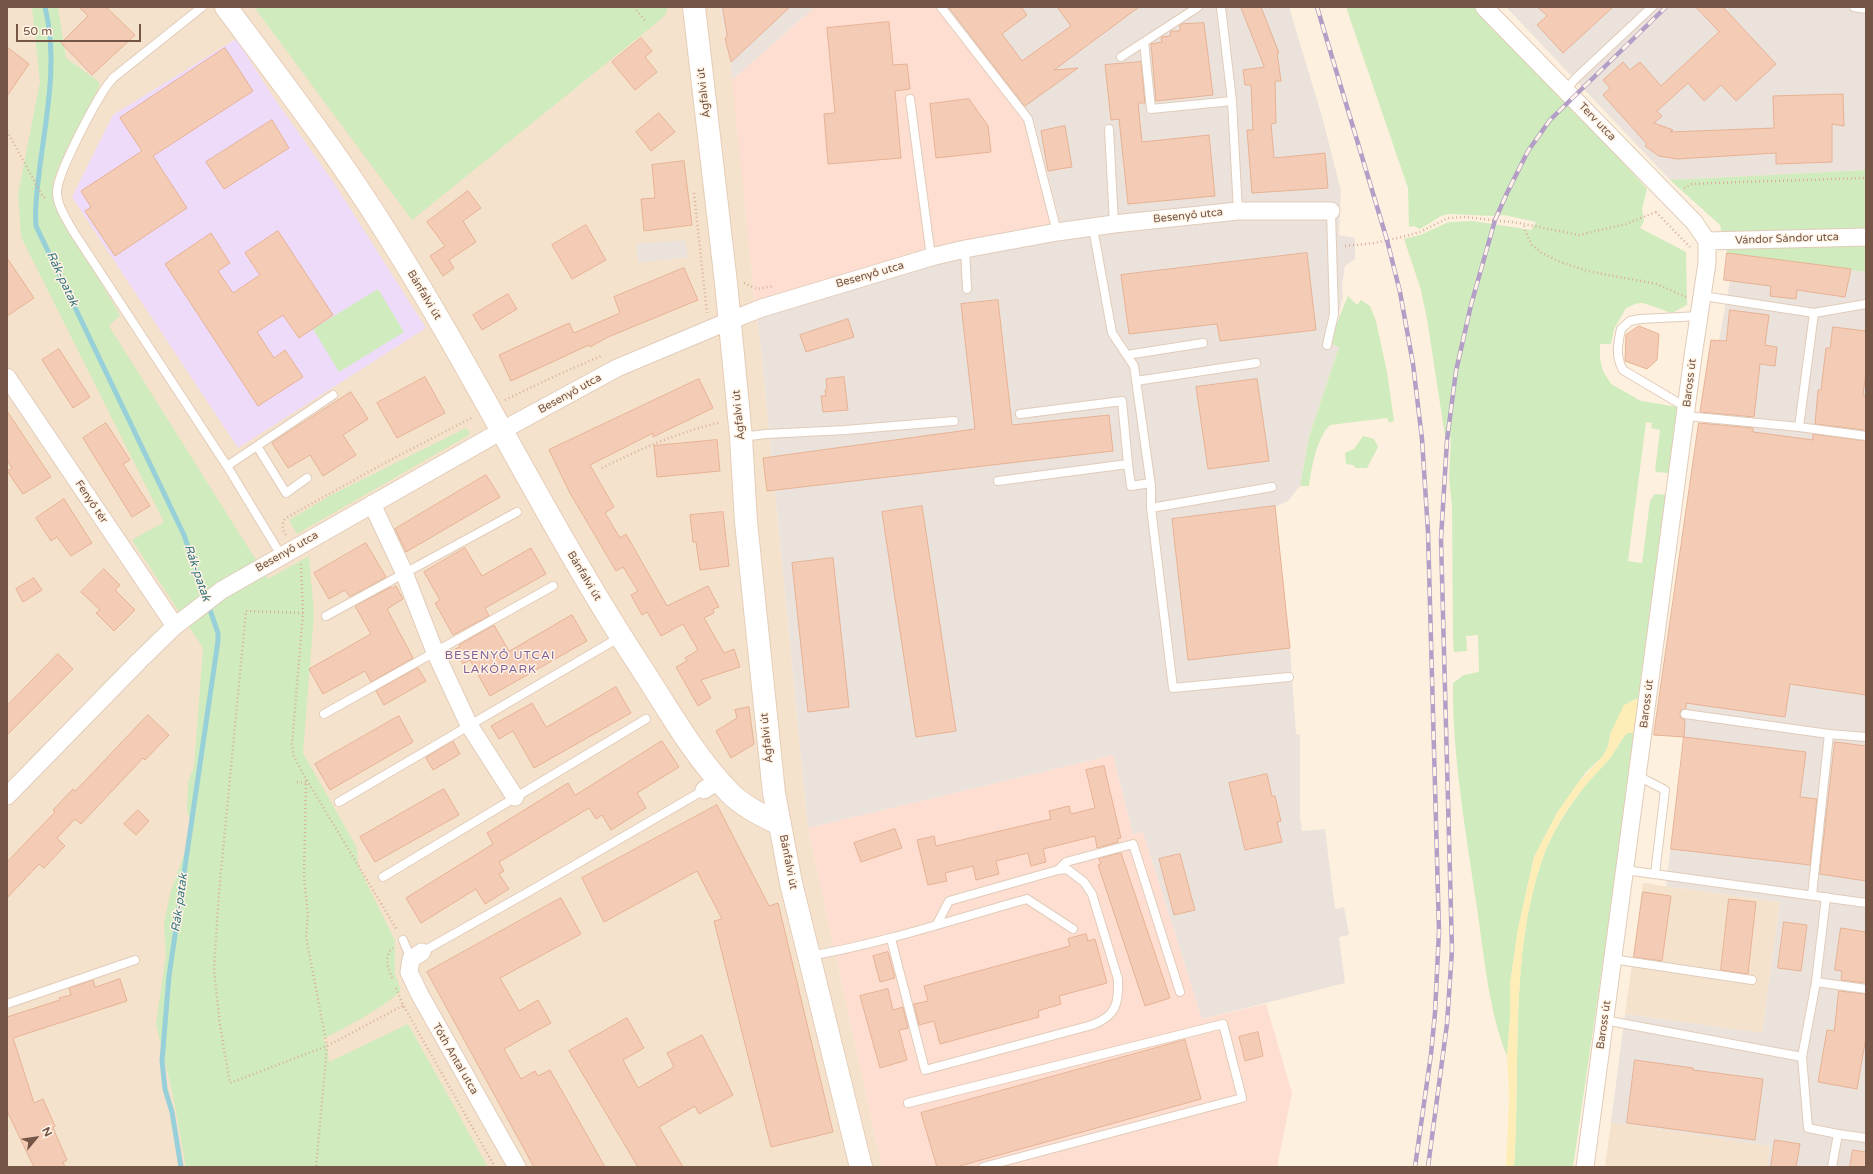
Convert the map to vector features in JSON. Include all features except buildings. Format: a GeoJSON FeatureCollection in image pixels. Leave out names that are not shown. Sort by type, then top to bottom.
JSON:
{"type":"FeatureCollection","features":[{"type":"Feature","properties":{"kind":"main road","name":"Bánfalvi út"},"geometry":{"type":"LineString","coordinates":[[226,7],[308,119],[388,235],[440,321],[541,503],[620,636],[693,747],[711,785],[756,813],[780,824],[792,884],[861,1167]]}},
{"type":"Feature","properties":{"kind":"main road","name":"Ágfalvi út"},"geometry":{"type":"LineString","coordinates":[[694,7],[740,427],[746,522],[769,758],[780,824]]}},
{"type":"Feature","properties":{"kind":"street","name":"Terv utca"},"geometry":{"type":"LineString","coordinates":[[1484,7],[1694,222],[1707,241]]}},
{"type":"Feature","properties":{"kind":"street","name":"Besenyő utca"},"geometry":{"type":"LineString","coordinates":[[7,796],[111,688],[175,626],[222,590],[501,431],[617,368],[729,321],[820,289],[931,257],[965,249],[1057,232],[1114,224],[1238,211],[1331,211]]}},
{"type":"Feature","properties":{"kind":"street","name":"Vándor Sándor utca"},"geometry":{"type":"LineString","coordinates":[[1707,241],[1866,236]]}},
{"type":"Feature","properties":{"kind":"street","name":"Baross út"},"geometry":{"type":"LineString","coordinates":[[1585,1167],[1612,959],[1649,709],[1707,263],[1707,241]]}},
{"type":"Feature","properties":{"kind":"street","name":"Fenyő tér"},"geometry":{"type":"LineString","coordinates":[[7,377],[175,626]]}},
{"type":"Feature","properties":{"kind":"street"},"geometry":{"type":"LineString","coordinates":[[372,504],[404,574],[435,652],[469,725],[515,797]]}},
{"type":"Feature","properties":{"kind":"street","name":"Tóth Antal utca"},"geometry":{"type":"LineString","coordinates":[[417,955],[409,972],[420,995],[517,1167]]}},
{"type":"Feature","properties":{"kind":"lane"},"geometry":{"type":"LineString","coordinates":[[202,7],[113,78],[106,87],[64,169],[58,185],[57,194],[64,216],[73,231],[227,466],[287,552]]}},
{"type":"Feature","properties":{"kind":"lane"},"geometry":{"type":"LineString","coordinates":[[941,7],[1028,119],[1057,232]]}},
{"type":"Feature","properties":{"kind":"lane"},"geometry":{"type":"LineString","coordinates":[[1121,57],[1198,7]]}},
{"type":"Feature","properties":{"kind":"lane","name":"Besenyő utca"},"geometry":{"type":"LineString","coordinates":[[1221,7],[1232,101],[1238,211]]}},
{"type":"Feature","properties":{"kind":"lane"},"geometry":{"type":"LineString","coordinates":[[1566,90],[1652,7]]}},
{"type":"Feature","properties":{"kind":"lane"},"geometry":{"type":"LineString","coordinates":[[1854,7],[1866,9]]}},
{"type":"Feature","properties":{"kind":"lane"},"geometry":{"type":"LineString","coordinates":[[1144,42],[1151,109],[1232,101]]}},
{"type":"Feature","properties":{"kind":"lane"},"geometry":{"type":"LineString","coordinates":[[910,99],[931,257]]}},
{"type":"Feature","properties":{"kind":"lane"},"geometry":{"type":"LineString","coordinates":[[1109,129],[1114,224]]}},
{"type":"Feature","properties":{"kind":"lane"},"geometry":{"type":"LineString","coordinates":[[1327,345],[1334,314],[1331,211]]}},
{"type":"Feature","properties":{"kind":"lane"},"geometry":{"type":"LineString","coordinates":[[1093,228],[1112,333],[1134,366],[1150,485],[1151,508],[1173,688],[1289,677]]}},
{"type":"Feature","properties":{"kind":"lane"},"geometry":{"type":"LineString","coordinates":[[965,249],[967,289]]}},
{"type":"Feature","properties":{"kind":"lane"},"geometry":{"type":"LineString","coordinates":[[1866,304],[1814,314],[1701,305],[1656,317],[1630,321],[1620,329],[1618,346],[1618,361],[1623,370],[1687,413],[1866,436]]}},
{"type":"Feature","properties":{"kind":"lane"},"geometry":{"type":"LineString","coordinates":[[1799,427],[1814,314]]}},
{"type":"Feature","properties":{"kind":"lane"},"geometry":{"type":"LineString","coordinates":[[1127,355],[1203,343]]}},
{"type":"Feature","properties":{"kind":"lane"},"geometry":{"type":"LineString","coordinates":[[1136,381],[1256,363]]}},
{"type":"Feature","properties":{"kind":"lane"},"geometry":{"type":"LineString","coordinates":[[227,466],[332,395]]}},
{"type":"Feature","properties":{"kind":"lane"},"geometry":{"type":"LineString","coordinates":[[1020,414],[1122,401],[1131,486],[1150,485]]}},
{"type":"Feature","properties":{"kind":"lane"},"geometry":{"type":"LineString","coordinates":[[740,427],[766,434],[846,430],[954,421]]}},
{"type":"Feature","properties":{"kind":"lane"},"geometry":{"type":"LineString","coordinates":[[257,446],[286,493],[306,478]]}},
{"type":"Feature","properties":{"kind":"lane"},"geometry":{"type":"LineString","coordinates":[[998,481],[1128,464]]}},
{"type":"Feature","properties":{"kind":"lane"},"geometry":{"type":"LineString","coordinates":[[1151,508],[1272,487]]}},
{"type":"Feature","properties":{"kind":"lane"},"geometry":{"type":"LineString","coordinates":[[326,616],[517,512]]}},
{"type":"Feature","properties":{"kind":"lane"},"geometry":{"type":"LineString","coordinates":[[324,714],[553,586]]}},
{"type":"Feature","properties":{"kind":"lane"},"geometry":{"type":"LineString","coordinates":[[339,802],[620,636]]}},
{"type":"Feature","properties":{"kind":"lane"},"geometry":{"type":"LineString","coordinates":[[1685,714],[1829,734],[1866,737]]}},
{"type":"Feature","properties":{"kind":"lane"},"geometry":{"type":"LineString","coordinates":[[384,877],[646,719]]}},
{"type":"Feature","properties":{"kind":"lane"},"geometry":{"type":"LineString","coordinates":[[1812,895],[1829,734]]}},
{"type":"Feature","properties":{"kind":"lane"},"geometry":{"type":"LineString","coordinates":[[1638,776],[1665,790],[1655,874]]}},
{"type":"Feature","properties":{"kind":"lane"},"geometry":{"type":"LineString","coordinates":[[403,940],[417,955],[537,887],[711,785]]}},
{"type":"Feature","properties":{"kind":"lane"},"geometry":{"type":"LineString","coordinates":[[1058,870],[1066,862],[1133,844],[1180,992]]}},
{"type":"Feature","properties":{"kind":"lane"},"geometry":{"type":"LineString","coordinates":[[891,939],[925,1070],[1102,1021],[1114,1010],[1118,993],[1118,979],[1092,894],[1084,882],[1067,869],[1058,870],[949,901],[937,924]]}},
{"type":"Feature","properties":{"kind":"lane"},"geometry":{"type":"LineString","coordinates":[[1625,870],[1866,903]]}},
{"type":"Feature","properties":{"kind":"lane"},"geometry":{"type":"LineString","coordinates":[[1826,897],[1816,982],[1802,1058],[1808,1128],[1866,1138]]}},
{"type":"Feature","properties":{"kind":"lane"},"geometry":{"type":"LineString","coordinates":[[810,956],[891,939],[937,924],[1027,900],[1073,929]]}},
{"type":"Feature","properties":{"kind":"lane"},"geometry":{"type":"LineString","coordinates":[[1612,959],[1752,980]]}},
{"type":"Feature","properties":{"kind":"lane"},"geometry":{"type":"LineString","coordinates":[[7,1004],[135,960]]}},
{"type":"Feature","properties":{"kind":"lane"},"geometry":{"type":"LineString","coordinates":[[1816,982],[1866,989]]}},
{"type":"Feature","properties":{"kind":"lane"},"geometry":{"type":"LineString","coordinates":[[1604,1020],[1802,1058]]}},
{"type":"Feature","properties":{"kind":"lane"},"geometry":{"type":"LineString","coordinates":[[908,1102],[1223,1024],[1242,1098],[983,1167]]}},
{"type":"Feature","properties":{"kind":"lane"},"geometry":{"type":"LineString","coordinates":[[1832,1167],[1838,1134]]}},
{"type":"Feature","properties":{"kind":"path"},"geometry":{"type":"LineString","coordinates":[[634,7],[646,22]]}},
{"type":"Feature","properties":{"kind":"path"},"geometry":{"type":"LineString","coordinates":[[7,131],[43,196]]}},
{"type":"Feature","properties":{"kind":"path"},"geometry":{"type":"LineString","coordinates":[[1332,247],[1376,243],[1420,232],[1448,218],[1479,218],[1579,235],[1622,226],[1656,212],[1671,198],[1692,184],[1866,178]]}},
{"type":"Feature","properties":{"kind":"path"},"geometry":{"type":"LineString","coordinates":[[1656,212],[1691,249]]}},
{"type":"Feature","properties":{"kind":"path"},"geometry":{"type":"LineString","coordinates":[[1524,226],[1532,245],[1542,253],[1558,261],[1587,271],[1658,284],[1701,305]]}},
{"type":"Feature","properties":{"kind":"path"},"geometry":{"type":"LineString","coordinates":[[704,285],[707,315]]}},
{"type":"Feature","properties":{"kind":"path"},"geometry":{"type":"LineString","coordinates":[[403,940],[305,777],[294,757],[291,747],[303,613],[300,561],[287,552],[283,521],[381,465],[489,408]]}},
{"type":"Feature","properties":{"kind":"path"},"geometry":{"type":"LineString","coordinates":[[602,468],[644,447],[700,427],[740,427]]}},
{"type":"Feature","properties":{"kind":"path"},"geometry":{"type":"LineString","coordinates":[[303,613],[246,611],[219,892],[214,970],[220,1025],[230,1083],[327,1046],[420,995]]}},
{"type":"Feature","properties":{"kind":"path"},"geometry":{"type":"LineString","coordinates":[[305,777],[304,877],[308,914],[306,937],[327,1046],[316,1167]]}},
{"type":"Feature","properties":{"kind":"path"},"geometry":{"type":"LineString","coordinates":[[297,782],[306,783]]}},
{"type":"Feature","properties":{"kind":"shaded area"},"geometry":{"type":"Polygon","coordinates":[[[7,7],[720,7],[731,62],[755,303],[761,348],[808,828],[882,1167],[7,1167],[7,7]]]}},
{"type":"Feature","properties":{"kind":"shaded area"},"geometry":{"type":"Polygon","coordinates":[[[720,7],[815,7],[732,80],[731,62],[720,7]]]}},
{"type":"Feature","properties":{"kind":"shaded area"},"geometry":{"type":"Polygon","coordinates":[[[815,7],[940,7],[1034,121],[1060,222],[954,244],[755,303],[732,80],[815,7]]]}},
{"type":"Feature","properties":{"kind":"shaded area"},"geometry":{"type":"Polygon","coordinates":[[[940,7],[1289,7],[1323,120],[1341,191],[1339,235],[1355,238],[1355,259],[1345,266],[1342,284],[1343,297],[1331,343],[1339,347],[1309,437],[1300,486],[1288,501],[1275,507],[1290,648],[1296,734],[1300,735],[1300,818],[1302,831],[1325,829],[1335,909],[1344,907],[1349,935],[1339,937],[1345,983],[1202,1019],[1143,832],[1133,834],[1113,755],[808,828],[761,348],[755,303],[954,244],[1060,222],[1034,121],[940,7]]]}},
{"type":"Feature","properties":{"kind":"shaded area"},"geometry":{"type":"Polygon","coordinates":[[[1506,7],[1866,7],[1866,170],[1670,180],[1506,7]]]}},
{"type":"Feature","properties":{"kind":"shaded area"},"geometry":{"type":"Polygon","coordinates":[[[236,39],[274,98],[334,183],[426,328],[238,448],[72,197],[113,115],[236,39]]]}},
{"type":"Feature","properties":{"kind":"shaded area"},"geometry":{"type":"Polygon","coordinates":[[[685,240],[688,257],[638,263],[636,244],[685,240]]]}},
{"type":"Feature","properties":{"kind":"shaded area"},"geometry":{"type":"Polygon","coordinates":[[[1727,253],[1866,272],[1866,1167],[1767,1167],[1770,1146],[1611,1122],[1625,1014],[1762,1033],[1780,902],[1666,886],[1684,737],[1654,735],[1698,425],[1701,424],[1701,408],[1711,340],[1719,340],[1730,281],[1724,280],[1727,253]]]}},
{"type":"Feature","properties":{"kind":"shaded area"},"geometry":{"type":"Polygon","coordinates":[[[1113,755],[1133,834],[1143,832],[1202,1019],[1266,1004],[1292,1093],[1277,1167],[882,1167],[808,828],[1113,755]]]}},
{"type":"Feature","properties":{"kind":"shaded area"},"geometry":{"type":"Polygon","coordinates":[[[1643,883],[1780,902],[1762,1033],[1625,1014],[1643,883]]]}},
{"type":"Feature","properties":{"kind":"shaded area"},"geometry":{"type":"Polygon","coordinates":[[[1611,1122],[1770,1146],[1767,1167],[1605,1167],[1611,1122]]]}},
{"type":"Feature","properties":{"kind":"green space"},"geometry":{"type":"Polygon","coordinates":[[[32,7],[58,7],[66,58],[98,81],[100,85],[65,152],[53,181],[53,201],[120,315],[109,326],[268,579],[309,556],[314,614],[303,753],[357,848],[358,865],[395,941],[395,974],[400,988],[400,992],[373,1012],[323,1039],[327,1046],[329,1062],[408,1024],[488,1167],[186,1167],[173,1096],[156,1024],[166,955],[164,924],[170,894],[192,831],[187,809],[188,781],[194,768],[203,648],[132,540],[164,522],[21,237],[18,194],[40,82],[32,7]]]}},
{"type":"Feature","properties":{"kind":"green space"},"geometry":{"type":"Polygon","coordinates":[[[254,7],[668,7],[665,15],[655,24],[412,220],[254,7]]]}},
{"type":"Feature","properties":{"kind":"green space"},"geometry":{"type":"Polygon","coordinates":[[[1346,7],[1474,7],[1576,111],[1647,189],[1642,209],[1644,221],[1640,228],[1686,252],[1687,305],[1672,313],[1641,303],[1626,308],[1614,329],[1611,344],[1600,344],[1600,359],[1603,371],[1611,384],[1641,401],[1678,407],[1680,410],[1672,474],[1655,471],[1660,430],[1651,428],[1652,423],[1646,422],[1628,561],[1642,563],[1650,501],[1655,494],[1669,495],[1639,698],[1629,702],[1611,732],[1608,746],[1603,756],[1586,772],[1557,813],[1534,857],[1518,929],[1510,984],[1510,1018],[1507,1056],[1495,1020],[1487,980],[1457,765],[1453,710],[1453,683],[1464,675],[1479,672],[1478,635],[1466,636],[1467,651],[1454,652],[1452,506],[1449,478],[1451,438],[1445,436],[1427,319],[1421,290],[1404,239],[1420,235],[1449,222],[1473,221],[1531,230],[1536,222],[1504,215],[1492,216],[1449,214],[1441,216],[1420,229],[1414,226],[1409,227],[1408,188],[1346,7]]]}},
{"type":"Feature","properties":{"kind":"green space"},"geometry":{"type":"Polygon","coordinates":[[[1866,170],[1866,272],[1727,253],[1720,225],[1670,180],[1866,170]]]}},
{"type":"Feature","properties":{"kind":"green space"},"geometry":{"type":"Polygon","coordinates":[[[378,289],[404,332],[339,372],[313,329],[378,289]]]}},
{"type":"Feature","properties":{"kind":"green space"},"geometry":{"type":"Polygon","coordinates":[[[1348,296],[1357,305],[1361,300],[1370,306],[1376,321],[1387,372],[1394,421],[1389,423],[1387,418],[1330,425],[1325,430],[1318,445],[1311,471],[1309,486],[1300,486],[1309,437],[1339,347],[1331,344],[1336,325],[1348,296]]]}},
{"type":"Feature","properties":{"kind":"green space"},"geometry":{"type":"Polygon","coordinates":[[[466,428],[469,431],[469,435],[297,534],[289,520],[333,494],[466,428]]]}},
{"type":"Feature","properties":{"kind":"green space"},"geometry":{"type":"Polygon","coordinates":[[[1363,436],[1374,439],[1378,447],[1367,468],[1356,468],[1353,465],[1346,464],[1345,453],[1354,449],[1363,436]]]}},
{"type":"Feature","properties":{"kind":"green space"},"geometry":{"type":"Polygon","coordinates":[[[1633,732],[1635,742],[1573,1167],[1514,1167],[1520,973],[1532,896],[1542,860],[1560,822],[1587,783],[1610,758],[1627,733],[1633,732]]]}},
{"type":"Feature","properties":{"kind":"sand"},"geometry":{"type":"Polygon","coordinates":[[[1639,698],[1634,736],[1633,733],[1627,733],[1610,758],[1571,804],[1554,831],[1542,860],[1532,896],[1520,973],[1514,1167],[1506,1167],[1509,1096],[1507,1056],[1510,1018],[1510,984],[1518,929],[1534,857],[1557,813],[1577,784],[1603,756],[1608,746],[1611,732],[1624,705],[1639,698]]]}},
{"type":"Feature","properties":{"kind":"waterway","name":"Rák-patak"},"geometry":{"type":"LineString","coordinates":[[45,7],[51,46],[51,66],[48,106],[36,196],[36,226],[184,535],[218,633],[169,976],[162,1061],[165,1089],[172,1112],[181,1167]]}},
{"type":"Feature","properties":{"kind":"railway"},"geometry":{"type":"LineString","coordinates":[[1317,7],[1387,240],[1400,292],[1413,364],[1422,439],[1428,532],[1439,931],[1435,1013],[1431,1054],[1415,1167]]}},
{"type":"Feature","properties":{"kind":"railway"},"geometry":{"type":"LineString","coordinates":[[1428,1167],[1447,1024],[1452,950],[1441,539],[1447,440],[1456,371],[1471,305],[1495,220],[1528,151],[1550,120],[1666,7]]}},
{"type":"Feature","properties":{"kind":"district","name":"BESENYŐ UTCAI LAKÓPARK"},"geometry":{"type":"Point","coordinates":[500,663]}}]}
